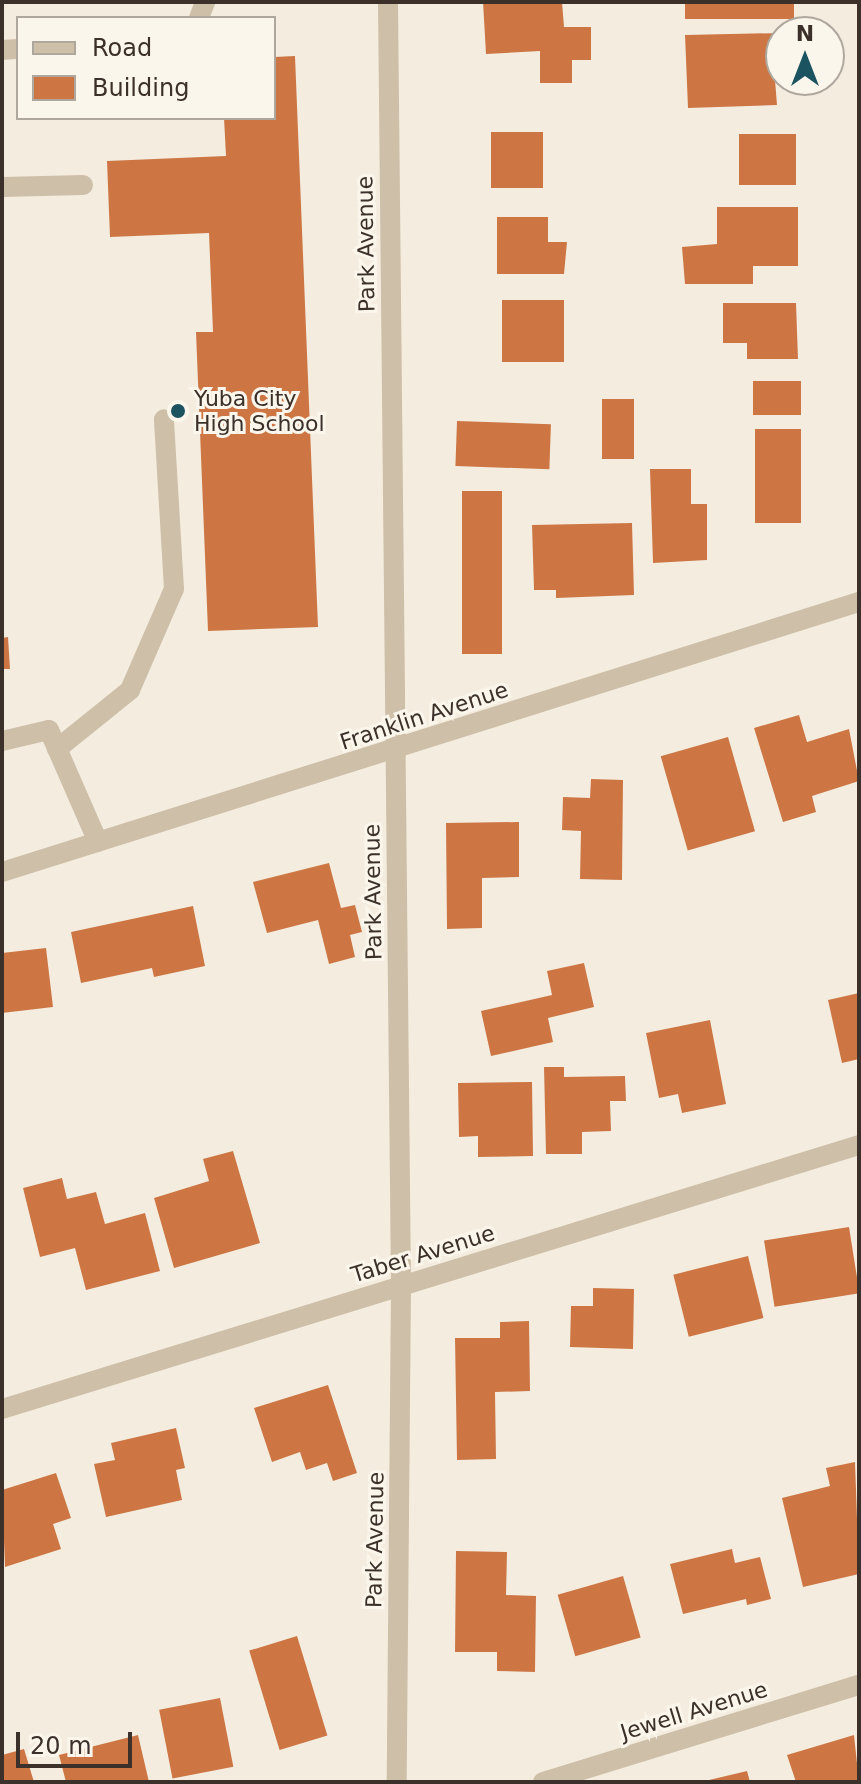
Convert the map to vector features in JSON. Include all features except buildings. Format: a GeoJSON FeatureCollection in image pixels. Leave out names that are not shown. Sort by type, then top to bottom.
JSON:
{"type":"FeatureCollection","features":[{"type":"Feature","properties":{"kind":"street","name":"Park Avenue"},"geometry":{"type":"LineString","coordinates":[[388,2],[401,1286],[397,1782]]}},
{"type":"Feature","properties":{"kind":"street"},"geometry":{"type":"LineString","coordinates":[[2,187],[83,185]]}},
{"type":"Feature","properties":{"kind":"street"},"geometry":{"type":"LineString","coordinates":[[57,749],[130,690],[174,589],[164,419]]}},
{"type":"Feature","properties":{"kind":"street","name":"Franklin Avenue"},"geometry":{"type":"LineString","coordinates":[[2,872],[395,751],[859,602]]}},
{"type":"Feature","properties":{"kind":"street"},"geometry":{"type":"LineString","coordinates":[[2,741],[49,730],[98,842]]}},
{"type":"Feature","properties":{"kind":"street","name":"Taber Avenue"},"geometry":{"type":"LineString","coordinates":[[2,1409],[859,1145]]}},
{"type":"Feature","properties":{"kind":"street","name":"Jewell Avenue"},"geometry":{"type":"LineString","coordinates":[[543,1782],[859,1685]]}},
{"type":"Feature","properties":{"kind":"place","name":"Yuba City High School"},"geometry":{"type":"Point","coordinates":[178,411]}}]}
